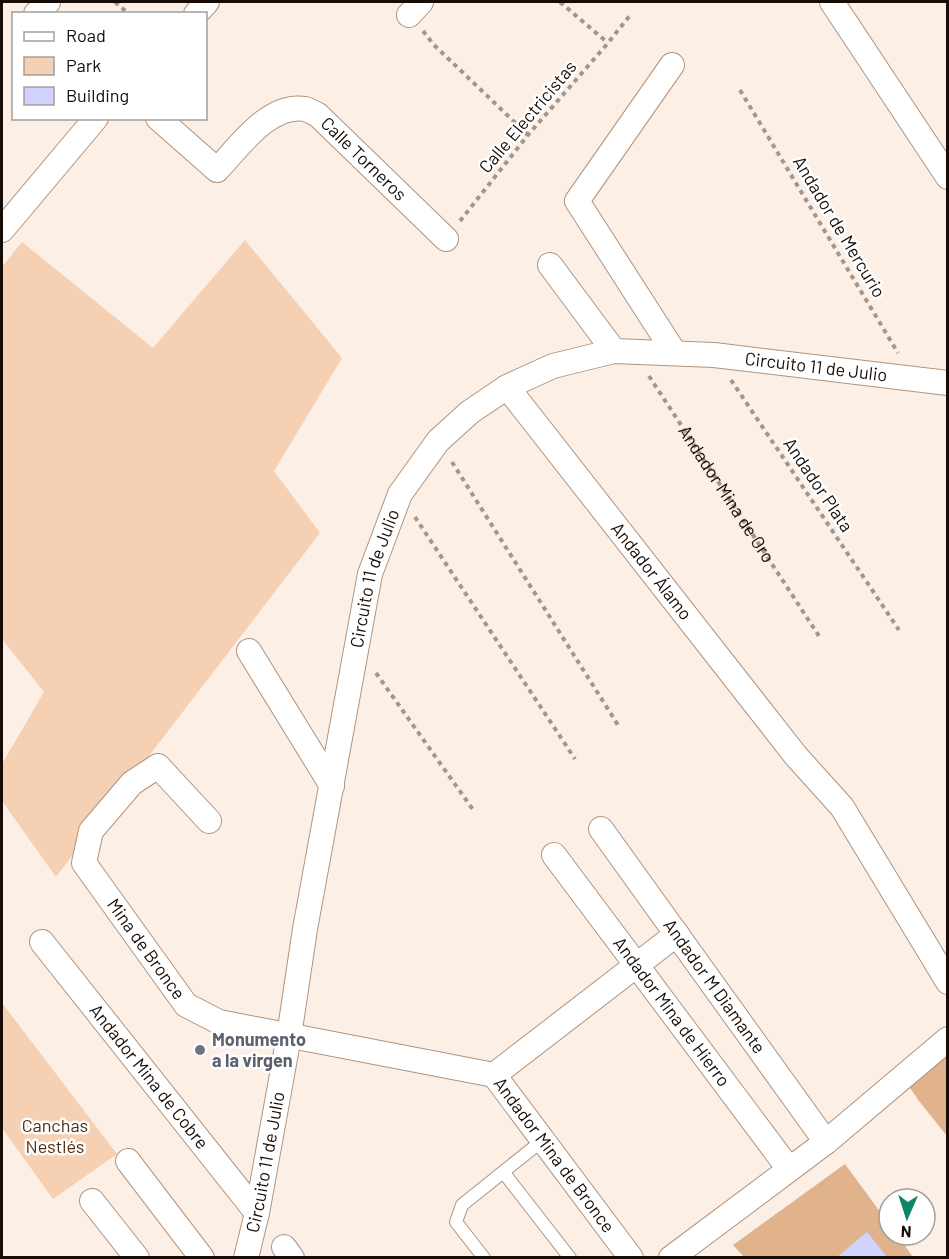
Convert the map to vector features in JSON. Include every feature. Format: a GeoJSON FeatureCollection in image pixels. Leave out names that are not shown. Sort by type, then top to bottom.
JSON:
{"type":"FeatureCollection","features":[{"type":"Feature","properties":{"kind":"street"},"geometry":{"type":"LineString","coordinates":[[832,2],[948,177]]}},
{"type":"Feature","properties":{"kind":"street"},"geometry":{"type":"LineString","coordinates":[[850,30],[852,2]]}},
{"type":"Feature","properties":{"kind":"street"},"geometry":{"type":"LineString","coordinates":[[672,65],[577,201],[674,352]]}},
{"type":"Feature","properties":{"kind":"street","name":"Calle Torneros"},"geometry":{"type":"LineString","coordinates":[[160,120],[217,170],[269,116],[290,110],[305,109],[318,115],[446,239]]}},
{"type":"Feature","properties":{"kind":"street"},"geometry":{"type":"LineString","coordinates":[[6,216],[94,120]]}},
{"type":"Feature","properties":{"kind":"street"},"geometry":{"type":"LineString","coordinates":[[550,265],[623,351]]}},
{"type":"Feature","properties":{"kind":"street","name":"Circuito 11 de Julio"},"geometry":{"type":"LineString","coordinates":[[246,1257],[257,1213],[370,574],[400,494],[438,441],[470,412],[507,387],[553,366],[623,351],[714,355],[948,383]]}},
{"type":"Feature","properties":{"kind":"street","name":"Andador Álamo"},"geometry":{"type":"LineString","coordinates":[[507,387],[795,756],[842,807],[948,982]]}},
{"type":"Feature","properties":{"kind":"street"},"geometry":{"type":"LineString","coordinates":[[249,651],[332,786]]}},
{"type":"Feature","properties":{"kind":"street","name":"Mina de Bronce"},"geometry":{"type":"LineString","coordinates":[[209,821],[158,766],[132,783],[91,831],[84,863],[186,1005],[219,1022],[289,1036]]}},
{"type":"Feature","properties":{"kind":"street","name":"Andador M Diamante"},"geometry":{"type":"LineString","coordinates":[[601,829],[826,1142]]}},
{"type":"Feature","properties":{"kind":"street","name":"Andador Mina de Hierro"},"geometry":{"type":"LineString","coordinates":[[554,855],[789,1169]]}},
{"type":"Feature","properties":{"kind":"street"},"geometry":{"type":"LineString","coordinates":[[494,1075],[677,934]]}},
{"type":"Feature","properties":{"kind":"street","name":"Andador Mina de Cobre"},"geometry":{"type":"LineString","coordinates":[[42,942],[257,1213]]}},
{"type":"Feature","properties":{"kind":"street","name":"Andador Mina de Bronce"},"geometry":{"type":"LineString","coordinates":[[289,1036],[494,1075],[631,1257]]}},
{"type":"Feature","properties":{"kind":"street"},"geometry":{"type":"LineString","coordinates":[[671,1257],[826,1142],[948,1038]]}},
{"type":"Feature","properties":{"kind":"street"},"geometry":{"type":"LineString","coordinates":[[128,1161],[202,1257]]}},
{"type":"Feature","properties":{"kind":"street"},"geometry":{"type":"LineString","coordinates":[[92,1201],[137,1257]]}},
{"type":"Feature","properties":{"kind":"lane"},"geometry":{"type":"LineString","coordinates":[[484,1257],[456,1222],[462,1205],[543,1140]]}},
{"type":"Feature","properties":{"kind":"lane"},"geometry":{"type":"LineString","coordinates":[[504,1173],[570,1257]]}},
{"type":"Feature","properties":{"kind":"path"},"geometry":{"type":"LineString","coordinates":[[115,2],[127,12]]}},
{"type":"Feature","properties":{"kind":"path"},"geometry":{"type":"LineString","coordinates":[[560,2],[608,43]]}},
{"type":"Feature","properties":{"kind":"path"},"geometry":{"type":"LineString","coordinates":[[415,8],[434,45],[528,135]]}},
{"type":"Feature","properties":{"kind":"path","name":"Calle Electricistas"},"geometry":{"type":"LineString","coordinates":[[446,239],[528,135],[631,14]]}},
{"type":"Feature","properties":{"kind":"path","name":"Andador de Mercurio"},"geometry":{"type":"LineString","coordinates":[[740,90],[914,379]]}},
{"type":"Feature","properties":{"kind":"path","name":"Andador Mina de Oro"},"geometry":{"type":"LineString","coordinates":[[623,351],[819,636]]}},
{"type":"Feature","properties":{"kind":"path","name":"Andador Plata"},"geometry":{"type":"LineString","coordinates":[[714,355],[899,630]]}},
{"type":"Feature","properties":{"kind":"path"},"geometry":{"type":"LineString","coordinates":[[438,441],[618,724]]}},
{"type":"Feature","properties":{"kind":"path"},"geometry":{"type":"LineString","coordinates":[[400,494],[575,759]]}},
{"type":"Feature","properties":{"kind":"path"},"geometry":{"type":"LineString","coordinates":[[375,671],[474,811]]}},
{"type":"Feature","properties":{"kind":"green space"},"geometry":{"type":"Polygon","coordinates":[[[245,240],[342,358],[274,471],[320,533],[56,877],[2,801],[2,764],[44,692],[2,639],[2,267],[22,242],[153,348],[245,240]]]}},
{"type":"Feature","properties":{"kind":"green space","name":"Canchas Nestlés"},"geometry":{"type":"Polygon","coordinates":[[[2,1003],[117,1154],[53,1199],[2,1128],[2,1003]]]}},
{"type":"Feature","properties":{"kind":"shaded area"},"geometry":{"type":"Polygon","coordinates":[[[947,1057],[947,1136],[908,1085],[947,1057]]]}},
{"type":"Feature","properties":{"kind":"shaded area"},"geometry":{"type":"Polygon","coordinates":[[[845,1164],[877,1208],[877,1247],[906,1247],[913,1257],[744,1257],[733,1245],[845,1164]]]}},
{"type":"Feature","properties":{"kind":"building"},"geometry":{"type":"Polygon","coordinates":[[[867,1232],[888,1258],[836,1258],[867,1232]]]}},
{"type":"Feature","properties":{"kind":"place","name":"Monumento a la virgen"},"geometry":{"type":"Point","coordinates":[200,1050]}}]}
